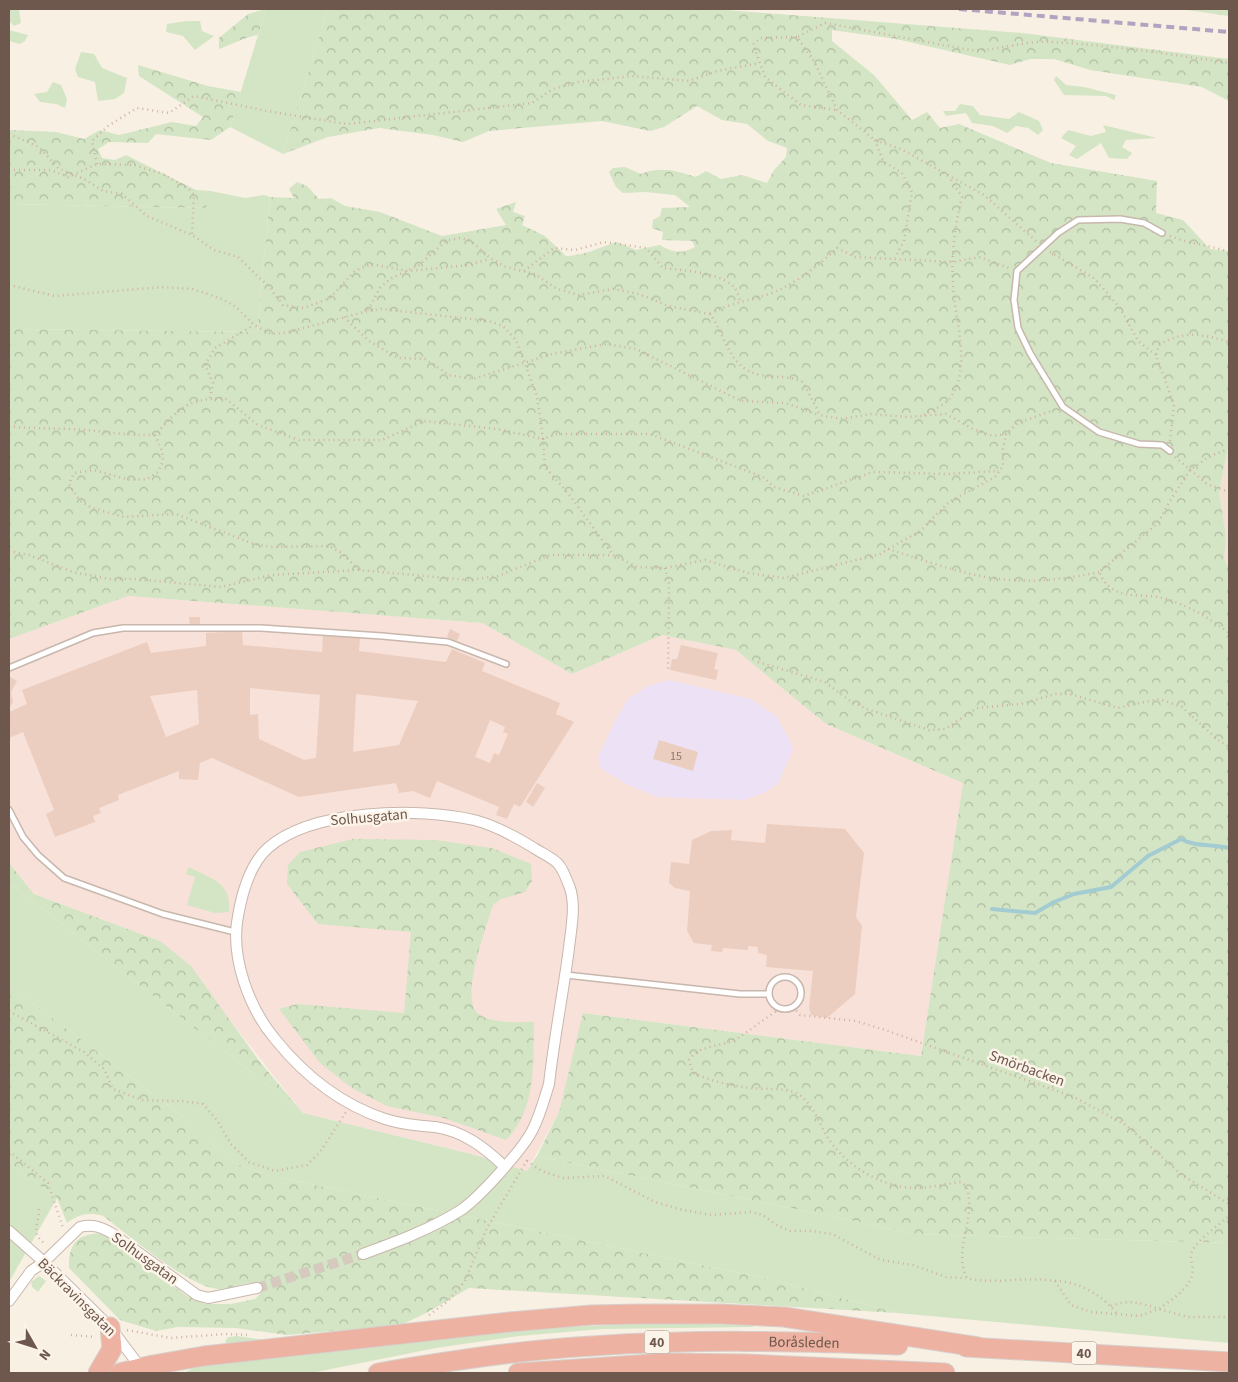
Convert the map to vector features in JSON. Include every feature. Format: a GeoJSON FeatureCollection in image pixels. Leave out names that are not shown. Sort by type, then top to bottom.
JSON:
{"type":"FeatureCollection","features":[{"type":"Feature","properties":{"kind":"highway"},"geometry":{"type":"LineString","coordinates":[[120,1373],[188,1358],[510,1322],[591,1315],[720,1314],[784,1317],[978,1347]]}},
{"type":"Feature","properties":{"kind":"highway"},"geometry":{"type":"LineString","coordinates":[[98,1373],[112,1349],[103,1332]]}},
{"type":"Feature","properties":{"kind":"highway","name":"Boråsleden"},"geometry":{"type":"LineString","coordinates":[[378,1373],[504,1354],[590,1346],[752,1340],[978,1347],[1229,1362]]}},
{"type":"Feature","properties":{"kind":"highway"},"geometry":{"type":"LineString","coordinates":[[171,1373],[188,1358]]}},
{"type":"Feature","properties":{"kind":"highway","name":"Boråsleden"},"geometry":{"type":"LineString","coordinates":[[518,1373],[666,1363],[945,1373]]}},
{"type":"Feature","properties":{"kind":"highway"},"geometry":{"type":"LineString","coordinates":[[782,1373],[845,1368]]}},
{"type":"Feature","properties":{"kind":"street","name":"Solhusgatan"},"geometry":{"type":"LineString","coordinates":[[363,1254],[412,1234],[462,1210],[478,1196],[504,1166],[531,1132],[543,1107],[566,975],[572,908],[571,891],[558,863],[522,841],[474,820],[410,813],[371,814],[332,819],[284,836],[267,848],[257,860],[244,890],[235,932],[238,955],[251,999],[273,1037],[324,1089],[351,1104],[385,1119],[459,1134],[478,1143],[504,1166]]}},
{"type":"Feature","properties":{"kind":"street","name":"Solhusgatan"},"geometry":{"type":"LineString","coordinates":[[9,1301],[22,1280],[36,1265],[44,1262],[66,1238],[80,1227],[87,1225],[102,1227],[113,1234],[197,1295],[208,1298],[257,1288]]}},
{"type":"Feature","properties":{"kind":"street","name":"Bäckravinsgatan"},"geometry":{"type":"LineString","coordinates":[[9,1231],[44,1262],[103,1332],[140,1368]]}},
{"type":"Feature","properties":{"kind":"lane"},"geometry":{"type":"LineString","coordinates":[[1162,233],[1144,223],[1120,219],[1078,220],[1058,233],[1017,272],[1014,300],[1018,328],[1030,353],[1063,407],[1100,432],[1139,444],[1162,445],[1170,451]]}},
{"type":"Feature","properties":{"kind":"lane"},"geometry":{"type":"LineString","coordinates":[[9,668],[92,634],[123,628],[261,628],[448,642],[506,664]]}},
{"type":"Feature","properties":{"kind":"lane"},"geometry":{"type":"LineString","coordinates":[[9,810],[23,837],[38,855],[64,878],[163,914],[235,932]]}},
{"type":"Feature","properties":{"kind":"lane"},"geometry":{"type":"LineString","coordinates":[[566,975],[740,994],[768,994]]}},
{"type":"Feature","properties":{"kind":"lane"},"geometry":{"type":"LineString","coordinates":[[790,977],[800,985],[802,991],[798,1004],[793,1007],[780,1008],[774,1005],[768,994],[772,982],[777,978],[790,977]]}},
{"type":"Feature","properties":{"kind":"path"},"geometry":{"type":"LineString","coordinates":[[837,110],[800,105],[765,77],[753,44],[762,38],[797,37],[825,23],[970,50],[987,51],[1047,42],[1156,52],[1229,63]]}},
{"type":"Feature","properties":{"kind":"path"},"geometry":{"type":"LineString","coordinates":[[797,37],[814,61],[837,110],[875,140],[901,149],[984,195],[1043,248],[1094,278],[1120,308],[1138,341],[1156,355],[1174,405],[1170,451],[1208,484],[1229,492]]}},
{"type":"Feature","properties":{"kind":"path"},"geometry":{"type":"LineString","coordinates":[[97,164],[92,140],[108,126],[137,108],[169,114],[194,96],[267,112],[347,124],[532,103],[553,89],[578,82],[632,76],[688,81],[717,71],[760,64]]}},
{"type":"Feature","properties":{"kind":"path"},"geometry":{"type":"LineString","coordinates":[[9,134],[39,147],[58,168],[103,191],[122,194],[148,216],[192,235],[214,250],[238,257],[269,287],[283,305],[304,308],[330,298],[355,271],[371,264],[408,270],[469,265],[490,258]]}},
{"type":"Feature","properties":{"kind":"path"},"geometry":{"type":"LineString","coordinates":[[875,140],[883,161],[902,174],[912,192],[904,241],[894,258]]}},
{"type":"Feature","properties":{"kind":"path"},"geometry":{"type":"LineString","coordinates":[[9,170],[51,170],[68,177],[97,164],[134,165],[163,174],[189,189],[194,195],[192,235]]}},
{"type":"Feature","properties":{"kind":"path"},"geometry":{"type":"LineString","coordinates":[[923,416],[949,399],[958,381],[961,348],[953,285],[953,262],[954,231],[962,196],[948,176]]}},
{"type":"Feature","properties":{"kind":"path"},"geometry":{"type":"LineString","coordinates":[[1162,233],[1185,242],[1212,246],[1229,252]]}},
{"type":"Feature","properties":{"kind":"path"},"geometry":{"type":"LineString","coordinates":[[368,311],[380,288],[390,278],[418,266],[446,241],[460,238],[471,242],[490,258],[506,267],[535,274],[557,289],[579,295],[613,289],[639,294],[668,306],[710,314],[729,304],[770,294],[817,266],[837,248],[855,257],[953,262],[979,257],[1017,272]]}},
{"type":"Feature","properties":{"kind":"path"},"geometry":{"type":"LineString","coordinates":[[524,271],[554,248],[575,250],[604,242],[646,248],[664,268],[693,271],[722,279],[736,288],[740,301]]}},
{"type":"Feature","properties":{"kind":"path"},"geometry":{"type":"LineString","coordinates":[[9,285],[55,296],[162,287],[193,290],[229,303],[254,325],[271,334],[278,334],[381,309],[489,321],[503,326],[516,340],[541,411],[545,467],[571,497],[614,555],[637,567],[665,568],[705,560],[748,573],[784,578],[871,557],[888,550],[920,531],[949,502],[995,477],[1003,466],[1003,449],[1006,434]]}},
{"type":"Feature","properties":{"kind":"path"},"geometry":{"type":"LineString","coordinates":[[710,314],[720,328],[725,344],[736,362],[750,372],[762,375],[788,376],[803,382],[820,415]]}},
{"type":"Feature","properties":{"kind":"path"},"geometry":{"type":"LineString","coordinates":[[344,317],[369,341],[398,358],[425,359],[449,375],[473,379],[552,354],[606,344],[636,349],[741,401],[785,403],[820,415],[841,419],[871,414],[908,417],[946,414],[973,430],[993,436],[1006,434],[1018,423],[1063,407]]}},
{"type":"Feature","properties":{"kind":"path"},"geometry":{"type":"LineString","coordinates":[[210,398],[213,383],[205,364],[215,348],[254,325]]}},
{"type":"Feature","properties":{"kind":"path"},"geometry":{"type":"LineString","coordinates":[[1156,355],[1159,345],[1171,338],[1186,334],[1205,335],[1229,342]]}},
{"type":"Feature","properties":{"kind":"path"},"geometry":{"type":"LineString","coordinates":[[9,426],[36,430],[71,429],[134,436],[155,435],[176,411],[200,399],[225,398],[258,425],[299,440],[382,440],[424,421],[497,429],[543,439],[556,434],[650,434],[764,476],[774,487],[804,496],[873,472],[947,474],[999,471]]}},
{"type":"Feature","properties":{"kind":"path"},"geometry":{"type":"LineString","coordinates":[[155,435],[162,451],[163,461],[158,472],[147,478],[130,480],[94,470],[74,473],[69,484],[79,500],[92,508],[124,517],[176,514],[254,544],[271,547],[329,546],[342,553],[359,570]]}},
{"type":"Feature","properties":{"kind":"path"},"geometry":{"type":"LineString","coordinates":[[888,550],[977,575],[1000,579],[1047,581],[1100,572],[1158,524],[1170,500],[1190,470],[1210,456],[1229,449]]}},
{"type":"Feature","properties":{"kind":"path"},"geometry":{"type":"LineString","coordinates":[[9,551],[29,555],[73,572],[109,579],[134,579],[222,587],[272,575],[309,571],[359,570],[469,580],[498,576],[550,555],[614,555]]}},
{"type":"Feature","properties":{"kind":"path"},"geometry":{"type":"LineString","coordinates":[[665,568],[669,584],[668,671]]}},
{"type":"Feature","properties":{"kind":"path"},"geometry":{"type":"LineString","coordinates":[[1100,572],[1108,587],[1121,594],[1164,598],[1206,616],[1229,633]]}},
{"type":"Feature","properties":{"kind":"path"},"geometry":{"type":"LineString","coordinates":[[758,662],[825,682],[850,701],[867,709],[929,730],[945,729],[977,708],[1022,704],[1055,694],[1070,694],[1117,708],[1158,699],[1182,707],[1218,740],[1229,747]]}},
{"type":"Feature","properties":{"kind":"path","name":"Smörbacken"},"geometry":{"type":"LineString","coordinates":[[793,1007],[800,1015],[856,1021],[885,1030],[1074,1097],[1126,1125],[1182,1175],[1229,1204]]}},
{"type":"Feature","properties":{"kind":"path"},"geometry":{"type":"LineString","coordinates":[[780,1008],[736,1039],[711,1046],[693,1054],[689,1060],[693,1073],[714,1082],[751,1088],[789,1090],[799,1094],[818,1116],[826,1135],[838,1152],[864,1172],[892,1185],[914,1188],[961,1182],[966,1186],[969,1193],[970,1215],[961,1267],[966,1278]]}},
{"type":"Feature","properties":{"kind":"path"},"geometry":{"type":"LineString","coordinates":[[9,1011],[84,1052],[104,1069],[113,1089],[142,1100],[182,1101],[203,1104],[217,1120],[231,1144],[249,1162],[275,1171],[307,1165],[320,1152],[351,1104]]}},
{"type":"Feature","properties":{"kind":"path"},"geometry":{"type":"LineString","coordinates":[[9,1152],[48,1183],[59,1211],[64,1232]]}},
{"type":"Feature","properties":{"kind":"path"},"geometry":{"type":"LineString","coordinates":[[527,1161],[542,1171],[563,1178],[605,1176],[655,1202],[679,1209],[710,1215],[751,1212],[763,1216],[790,1231],[812,1230],[832,1234],[881,1260],[913,1264],[946,1277],[979,1281],[1018,1278],[1069,1281],[1085,1288],[1111,1306],[1117,1314]]}},
{"type":"Feature","properties":{"kind":"path"},"geometry":{"type":"LineString","coordinates":[[38,1209],[35,1232],[37,1237],[46,1246]]}},
{"type":"Feature","properties":{"kind":"path"},"geometry":{"type":"LineString","coordinates":[[1055,1281],[1071,1305],[1091,1312],[1139,1316],[1160,1308],[1186,1286],[1193,1274],[1190,1257],[1194,1248],[1229,1216]]}},
{"type":"Feature","properties":{"kind":"path"},"geometry":{"type":"LineString","coordinates":[[1111,1306],[1122,1301],[1139,1302],[1188,1318],[1229,1317]]}},
{"type":"Feature","properties":{"kind":"path"},"geometry":{"type":"LineString","coordinates":[[71,1335],[103,1332]]}},
{"type":"Feature","properties":{"kind":"shaded area"},"geometry":{"type":"Polygon","coordinates":[[[1229,443],[1229,569],[1224,559],[1226,536],[1219,492],[1229,443]]]}},
{"type":"Feature","properties":{"kind":"shaded area"},"geometry":{"type":"Polygon","coordinates":[[[128,596],[482,623],[572,674],[662,635],[736,650],[826,724],[963,783],[921,1056],[584,1013],[559,1112],[527,1171],[471,1154],[303,1113],[226,1015],[160,941],[34,894],[9,863],[9,639],[128,596]]]}},
{"type":"Feature","properties":{"kind":"shaded area"},"geometry":{"type":"Polygon","coordinates":[[[669,680],[751,699],[776,716],[790,740],[793,750],[778,784],[764,793],[744,800],[657,797],[628,785],[601,769],[598,757],[628,699],[648,686],[669,680]]]}},
{"type":"Feature","properties":{"kind":"green space"},"geometry":{"type":"Polygon","coordinates":[[[9,9],[19,9],[21,23],[14,26],[9,21],[9,9]]]}},
{"type":"Feature","properties":{"kind":"green space"},"geometry":{"type":"Polygon","coordinates":[[[266,9],[328,9],[283,154],[230,127],[266,9]]]}},
{"type":"Feature","properties":{"kind":"green space"},"geometry":{"type":"Polygon","coordinates":[[[266,9],[258,35],[219,49],[219,38],[248,14],[266,9]]]}},
{"type":"Feature","properties":{"kind":"green space"},"geometry":{"type":"Polygon","coordinates":[[[328,9],[712,9],[1022,33],[1229,59],[1229,101],[1202,87],[1090,70],[1054,59],[1030,59],[1010,65],[896,39],[832,30],[832,41],[874,75],[912,120],[927,112],[940,128],[959,124],[1051,163],[1157,181],[1156,213],[1183,220],[1210,249],[1229,251],[1229,443],[1219,492],[1226,536],[1224,559],[1229,569],[1229,1243],[916,1234],[537,1156],[559,1112],[583,1013],[921,1056],[963,783],[826,724],[736,650],[662,635],[572,674],[482,623],[128,596],[9,639],[9,329],[257,332],[270,197],[294,198],[289,189],[297,182],[307,186],[319,199],[331,198],[345,206],[380,212],[442,236],[506,225],[496,209],[516,202],[513,212],[525,216],[522,225],[545,236],[566,256],[586,253],[617,242],[636,250],[660,245],[669,250],[682,252],[695,247],[692,241],[662,240],[663,232],[652,228],[653,220],[660,216],[662,208],[690,207],[675,195],[645,192],[623,193],[616,187],[609,172],[613,168],[625,167],[641,174],[655,170],[669,170],[696,177],[706,171],[721,179],[742,175],[767,183],[774,170],[786,157],[787,148],[768,141],[747,124],[722,120],[697,106],[664,127],[650,131],[602,121],[489,131],[463,142],[433,135],[379,128],[328,137],[283,154],[328,9]]]}},
{"type":"Feature","properties":{"kind":"green space"},"geometry":{"type":"Polygon","coordinates":[[[1180,9],[1229,9],[1229,16],[1180,9]]]}},
{"type":"Feature","properties":{"kind":"green space"},"geometry":{"type":"Polygon","coordinates":[[[200,21],[202,31],[214,36],[195,50],[183,36],[166,32],[167,24],[200,21]]]}},
{"type":"Feature","properties":{"kind":"green space"},"geometry":{"type":"Polygon","coordinates":[[[9,30],[28,35],[25,41],[20,44],[9,41],[9,30]]]}},
{"type":"Feature","properties":{"kind":"green space"},"geometry":{"type":"Polygon","coordinates":[[[81,52],[94,54],[102,68],[127,78],[124,93],[115,99],[98,101],[95,82],[78,77],[75,69],[81,52]]]}},
{"type":"Feature","properties":{"kind":"green space"},"geometry":{"type":"Polygon","coordinates":[[[138,65],[208,86],[241,92],[230,127],[211,140],[156,134],[148,143],[109,142],[98,149],[102,158],[115,160],[126,155],[196,190],[211,191],[206,208],[9,204],[9,130],[56,132],[84,139],[100,130],[119,135],[172,122],[196,126],[203,117],[139,76],[138,65]]]}},
{"type":"Feature","properties":{"kind":"green space"},"geometry":{"type":"Polygon","coordinates":[[[1056,76],[1066,85],[1084,87],[1116,95],[1114,100],[1106,96],[1064,95],[1054,80],[1056,76]]]}},
{"type":"Feature","properties":{"kind":"green space"},"geometry":{"type":"Polygon","coordinates":[[[53,82],[61,85],[67,99],[65,108],[56,104],[40,102],[34,94],[47,92],[53,82]]]}},
{"type":"Feature","properties":{"kind":"green space"},"geometry":{"type":"Polygon","coordinates":[[[960,104],[973,106],[980,115],[1009,119],[1019,112],[1039,121],[1043,130],[1038,135],[1028,128],[1016,126],[1007,133],[993,126],[972,123],[966,113],[946,116],[943,111],[955,111],[960,104]]]}},
{"type":"Feature","properties":{"kind":"green space"},"geometry":{"type":"Polygon","coordinates":[[[1103,125],[1157,138],[1126,140],[1122,147],[1132,153],[1127,159],[1109,158],[1101,143],[1077,159],[1069,155],[1076,146],[1061,138],[1068,130],[1091,136],[1106,132],[1103,125]]]}},
{"type":"Feature","properties":{"kind":"green space"},"geometry":{"type":"Polygon","coordinates":[[[211,191],[245,198],[264,195],[270,197],[257,332],[9,329],[9,204],[205,208],[211,191]]]}},
{"type":"Feature","properties":{"kind":"green space"},"geometry":{"type":"Polygon","coordinates":[[[353,839],[435,840],[492,848],[531,864],[532,881],[525,892],[501,899],[493,905],[472,980],[471,995],[474,1007],[480,1015],[499,1021],[534,1022],[533,1069],[528,1100],[516,1128],[506,1140],[444,1118],[387,1106],[352,1088],[321,1064],[279,1009],[297,1004],[404,1013],[411,932],[318,924],[287,884],[288,865],[300,852],[353,839]]]}},
{"type":"Feature","properties":{"kind":"green space"},"geometry":{"type":"Polygon","coordinates":[[[9,863],[34,894],[160,941],[191,966],[260,1062],[303,1113],[9,883],[9,863]]]}},
{"type":"Feature","properties":{"kind":"green space"},"geometry":{"type":"Polygon","coordinates":[[[189,867],[212,879],[223,888],[229,902],[229,912],[215,913],[187,905],[195,877],[186,874],[189,867]]]}},
{"type":"Feature","properties":{"kind":"green space"},"geometry":{"type":"Polygon","coordinates":[[[9,883],[303,1113],[471,1154],[527,1171],[537,1156],[916,1234],[1229,1243],[1229,1343],[897,1313],[774,1280],[271,1176],[234,1163],[181,1115],[9,985],[9,883]]]}},
{"type":"Feature","properties":{"kind":"green space"},"geometry":{"type":"Polygon","coordinates":[[[9,985],[181,1115],[234,1163],[271,1176],[774,1280],[897,1313],[469,1288],[401,1325],[287,1335],[235,1328],[178,1327],[156,1331],[120,1320],[69,1268],[69,1259],[73,1246],[82,1237],[104,1234],[187,1296],[206,1304],[231,1304],[255,1299],[261,1293],[260,1284],[250,1283],[219,1289],[206,1286],[192,1280],[159,1259],[103,1216],[84,1215],[67,1223],[57,1198],[9,1163],[9,985]]]}},
{"type":"Feature","properties":{"kind":"green space"},"geometry":{"type":"Polygon","coordinates":[[[9,1163],[57,1198],[9,1282],[9,1163]]]}},
{"type":"Feature","properties":{"kind":"green space"},"geometry":{"type":"Polygon","coordinates":[[[39,1276],[46,1281],[38,1292],[32,1287],[31,1282],[39,1276]]]}},
{"type":"Feature","properties":{"kind":"green space"},"geometry":{"type":"Polygon","coordinates":[[[658,1323],[753,1325],[753,1327],[602,1329],[519,1336],[436,1348],[311,1373],[184,1373],[197,1366],[544,1328],[658,1323]]]}},
{"type":"Feature","properties":{"kind":"green space"},"geometry":{"type":"Polygon","coordinates":[[[237,1336],[278,1342],[228,1344],[225,1342],[228,1337],[237,1336]]]}},
{"type":"Feature","properties":{"kind":"building"},"geometry":{"type":"Polygon","coordinates":[[[189,617],[200,617],[200,624],[190,625],[189,617]]]}},
{"type":"Feature","properties":{"kind":"building"},"geometry":{"type":"Polygon","coordinates":[[[450,629],[460,634],[457,641],[447,637],[450,629]]]}},
{"type":"Feature","properties":{"kind":"building"},"geometry":{"type":"Polygon","coordinates":[[[242,631],[243,645],[322,652],[323,635],[360,637],[359,651],[446,662],[452,649],[485,663],[482,671],[560,703],[556,714],[574,722],[520,807],[514,804],[507,819],[496,815],[499,807],[437,781],[430,798],[413,791],[399,793],[396,783],[299,797],[212,758],[200,763],[198,780],[179,779],[179,771],[118,795],[119,800],[99,808],[101,813],[93,816],[95,822],[55,837],[46,814],[54,810],[23,732],[9,738],[9,712],[27,704],[22,690],[147,642],[151,653],[206,646],[206,633],[242,631]],[[250,688],[250,715],[258,714],[259,739],[304,760],[316,758],[320,695],[250,688]],[[197,690],[150,696],[166,737],[199,724],[197,690]],[[356,694],[353,752],[399,745],[418,701],[356,694]],[[490,720],[475,757],[490,763],[494,753],[499,755],[508,734],[503,732],[505,727],[490,720]]]}},
{"type":"Feature","properties":{"kind":"building"},"geometry":{"type":"Polygon","coordinates":[[[681,645],[718,653],[714,669],[718,670],[716,680],[670,670],[672,659],[677,659],[681,645]]]}},
{"type":"Feature","properties":{"kind":"building"},"geometry":{"type":"Polygon","coordinates":[[[9,676],[17,681],[11,692],[13,702],[9,709],[9,676]]]}},
{"type":"Feature","properties":{"kind":"building"},"geometry":{"type":"Polygon","coordinates":[[[659,740],[698,752],[693,771],[653,759],[659,740]]]}},
{"type":"Feature","properties":{"kind":"building"},"geometry":{"type":"Polygon","coordinates":[[[537,783],[545,788],[533,807],[526,802],[537,783]]]}},
{"type":"Feature","properties":{"kind":"building"},"geometry":{"type":"Polygon","coordinates":[[[767,824],[845,829],[864,853],[856,917],[862,926],[855,994],[827,1018],[811,1015],[809,1007],[813,971],[766,967],[767,955],[758,953],[758,947],[748,946],[748,950],[723,948],[722,952],[711,951],[712,945],[694,943],[687,931],[690,891],[675,888],[669,883],[671,862],[689,864],[692,840],[711,831],[732,830],[731,840],[765,843],[767,824]]]}},
{"type":"Feature","properties":{"kind":"waterway"},"geometry":{"type":"LineString","coordinates":[[992,909],[1035,913],[1054,902],[1074,894],[1111,887],[1148,856],[1181,839],[1186,842],[1229,848]]}},
{"type":"Feature","properties":{"kind":"tunnel"},"geometry":{"type":"LineString","coordinates":[[257,1288],[363,1254]]}},
{"type":"Feature","properties":{"kind":"railway"},"geometry":{"type":"LineString","coordinates":[[959,9],[1229,32]]}}]}
